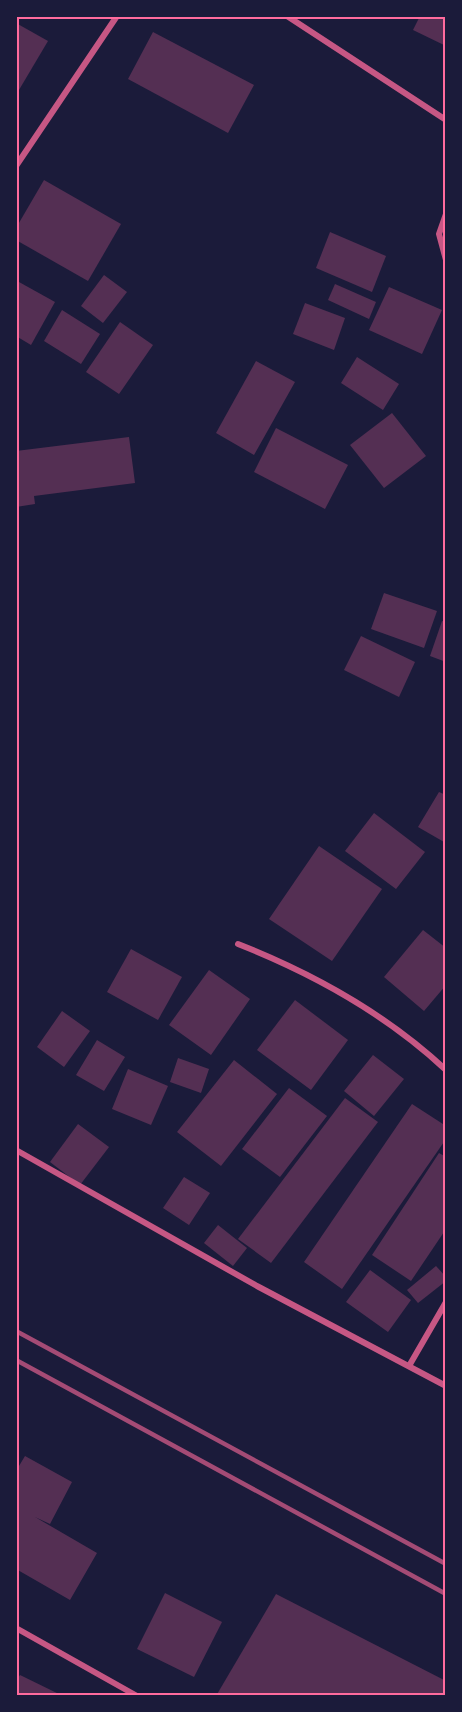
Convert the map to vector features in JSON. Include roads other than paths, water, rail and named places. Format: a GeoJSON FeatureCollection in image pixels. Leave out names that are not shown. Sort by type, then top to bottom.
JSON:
{"type":"FeatureCollection","features":[{"type":"Feature","properties":{"kind":"street"},"geometry":{"type":"LineString","coordinates":[[16,166],[117,16]]}},
{"type":"Feature","properties":{"kind":"street"},"geometry":{"type":"LineString","coordinates":[[287,16],[446,120]]}},
{"type":"Feature","properties":{"kind":"street"},"geometry":{"type":"LineString","coordinates":[[446,214],[439,234],[446,260]]}},
{"type":"Feature","properties":{"kind":"street"},"geometry":{"type":"LineString","coordinates":[[238,945],[327,983],[363,1005],[446,1070]]}},
{"type":"Feature","properties":{"kind":"street"},"geometry":{"type":"LineString","coordinates":[[16,1150],[257,1286],[446,1386]]}},
{"type":"Feature","properties":{"kind":"street"},"geometry":{"type":"LineString","coordinates":[[409,1366],[446,1302]]}},
{"type":"Feature","properties":{"kind":"street"},"geometry":{"type":"LineString","coordinates":[[16,1628],[137,1695]]}},
{"type":"Feature","properties":{"kind":"railway"},"geometry":{"type":"LineString","coordinates":[[16,1331],[446,1564]]}},
{"type":"Feature","properties":{"kind":"railway"},"geometry":{"type":"LineString","coordinates":[[16,1360],[446,1594]]}}]}
